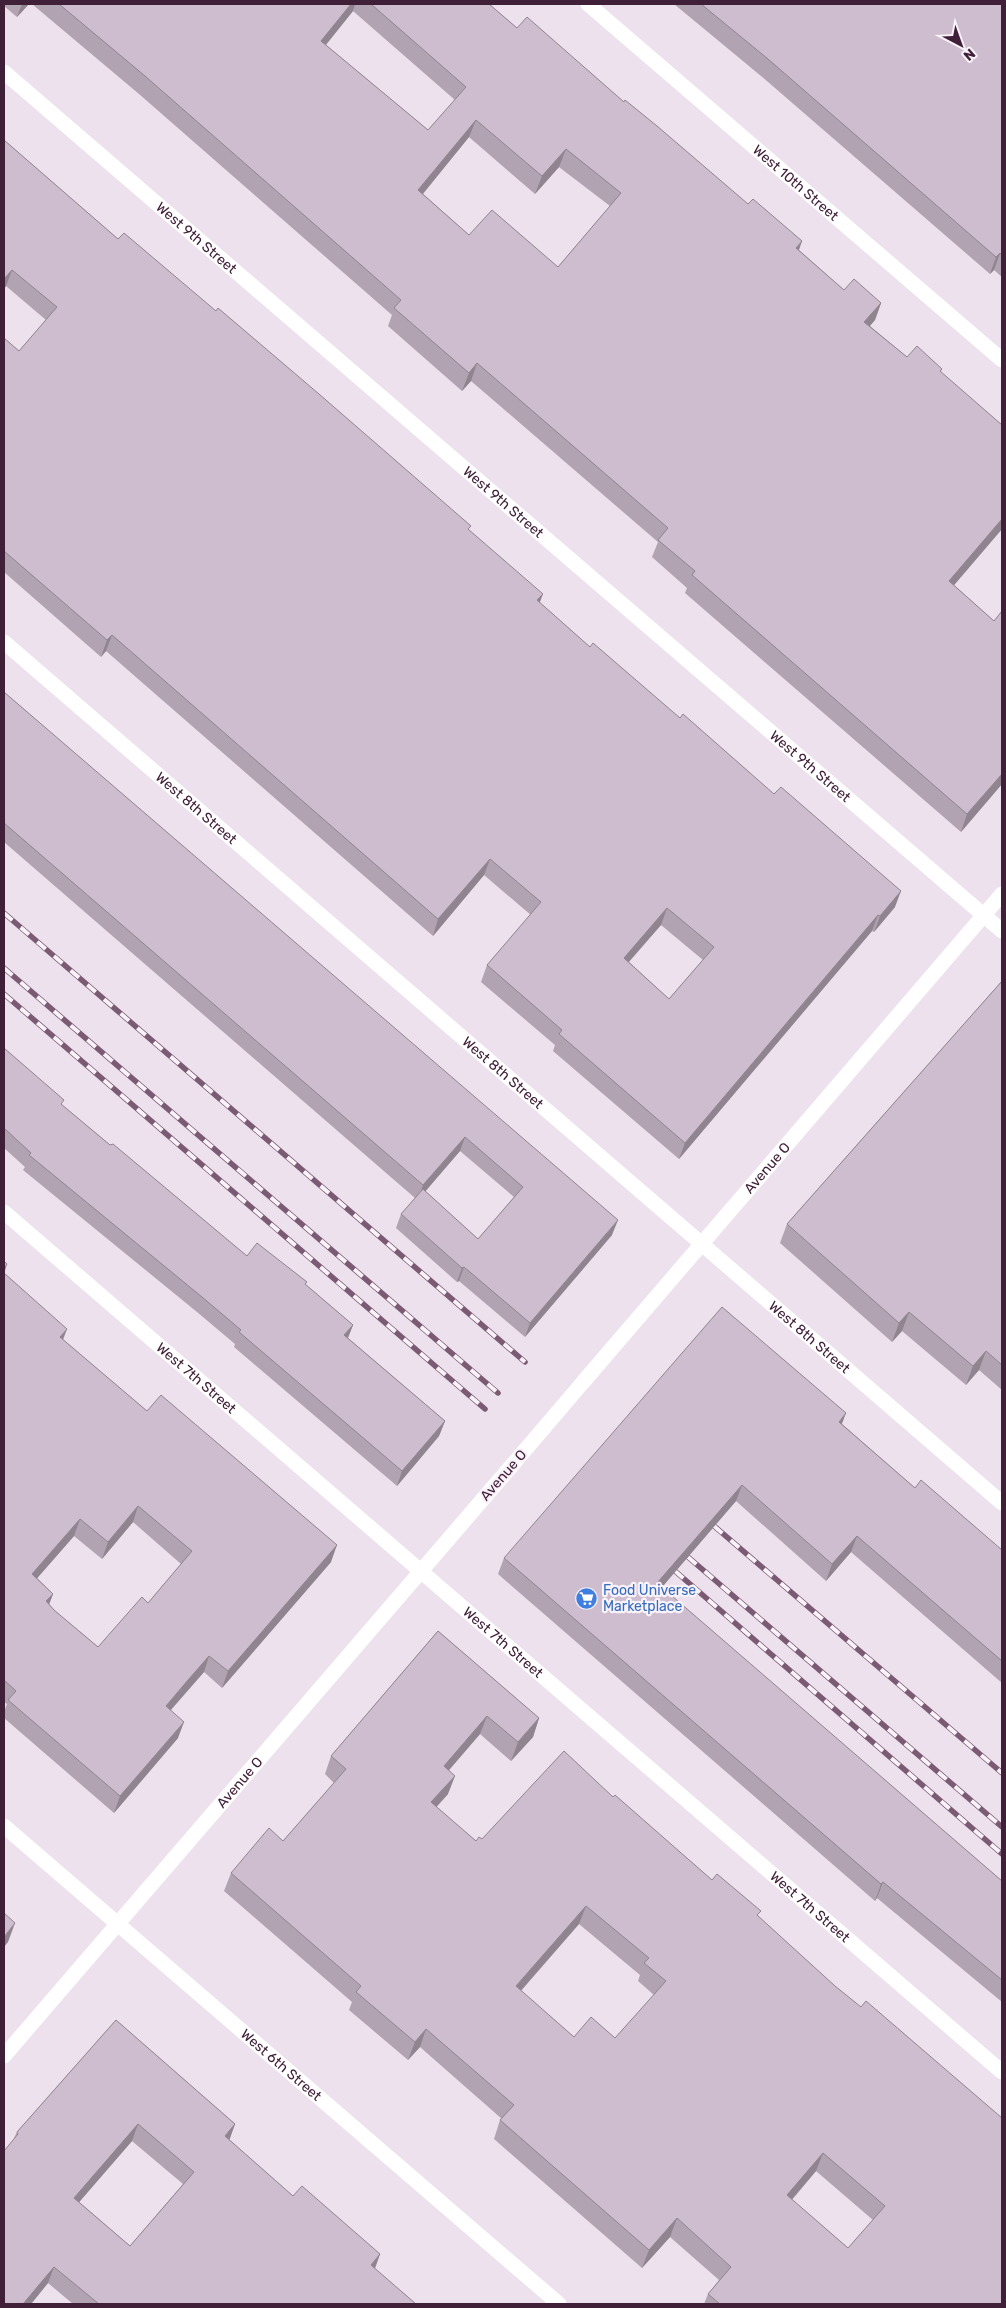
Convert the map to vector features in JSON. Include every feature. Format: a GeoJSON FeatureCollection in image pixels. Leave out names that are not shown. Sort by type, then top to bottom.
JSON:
{"type":"FeatureCollection","features":[{"type":"Feature","properties":{"kind":"street","name":"West 10th Street"},"geometry":{"type":"LineString","coordinates":[[588,4],[1002,360]]}},
{"type":"Feature","properties":{"kind":"street","name":"West 9th Street"},"geometry":{"type":"LineString","coordinates":[[4,72],[1002,931]]}},
{"type":"Feature","properties":{"kind":"street","name":"West 8th Street"},"geometry":{"type":"LineString","coordinates":[[4,642],[1002,1503]]}},
{"type":"Feature","properties":{"kind":"street","name":"Avenue O"},"geometry":{"type":"LineString","coordinates":[[4,2056],[1002,894]]}},
{"type":"Feature","properties":{"kind":"street","name":"West 7th Street"},"geometry":{"type":"LineString","coordinates":[[4,1212],[1002,2072]]}},
{"type":"Feature","properties":{"kind":"street","name":"West 6th Street"},"geometry":{"type":"LineString","coordinates":[[4,1826],[558,2304]]}},
{"type":"Feature","properties":{"kind":"building"},"geometry":{"type":"Polygon","coordinates":[[[59,4],[351,4],[321,41],[428,130],[466,87],[371,4],[489,4],[517,28],[527,17],[624,102],[625,100],[657,126],[748,204],[753,199],[802,241],[796,248],[844,290],[854,279],[881,303],[864,322],[907,357],[917,346],[942,369],[940,371],[1002,425],[1002,519],[949,581],[994,621],[1002,611],[1002,774],[967,814],[692,575],[695,571],[658,540],[668,528],[477,363],[469,373],[394,308],[401,300],[145,76],[59,4]],[[476,120],[418,190],[469,235],[492,210],[558,267],[621,193],[566,149],[542,176],[476,120]]]}},
{"type":"Feature","properties":{"kind":"building"},"geometry":{"type":"Polygon","coordinates":[[[701,4],[1002,4],[1002,255],[1000,253],[996,257],[768,59],[701,4]]]}},
{"type":"Feature","properties":{"kind":"building"},"geometry":{"type":"Polygon","coordinates":[[[4,140],[118,239],[124,233],[216,311],[218,308],[319,394],[471,526],[468,529],[543,594],[537,600],[590,647],[593,643],[680,718],[683,714],[774,794],[781,787],[901,891],[880,916],[878,915],[685,1143],[559,1034],[562,1030],[487,965],[541,902],[490,859],[438,919],[112,635],[107,640],[4,551],[4,338],[19,351],[57,307],[12,270],[4,279],[4,140]],[[667,908],[624,958],[669,999],[714,947],[667,908]]]}},
{"type":"Feature","properties":{"kind":"building"},"geometry":{"type":"Polygon","coordinates":[[[4,692],[618,1220],[530,1323],[464,1267],[462,1268],[401,1214],[423,1189],[478,1239],[523,1187],[465,1137],[423,1185],[4,823],[4,692]]]}},
{"type":"Feature","properties":{"kind":"building"},"geometry":{"type":"Polygon","coordinates":[[[1002,981],[1002,1365],[986,1351],[973,1366],[909,1312],[899,1323],[787,1224],[1002,981]]]}},
{"type":"Feature","properties":{"kind":"building"},"geometry":{"type":"Polygon","coordinates":[[[4,1048],[64,1100],[61,1104],[110,1145],[113,1144],[247,1256],[257,1243],[307,1282],[305,1284],[353,1325],[344,1335],[445,1421],[402,1471],[239,1332],[241,1330],[29,1155],[31,1153],[4,1128],[4,1048]]]}},
{"type":"Feature","properties":{"kind":"building"},"geometry":{"type":"Polygon","coordinates":[[[4,1273],[67,1329],[60,1337],[147,1411],[161,1395],[337,1545],[228,1671],[209,1656],[188,1680],[166,1706],[184,1722],[120,1796],[8,1700],[16,1691],[4,1680],[4,1273]],[[138,1506],[108,1542],[80,1519],[32,1574],[53,1594],[46,1601],[54,1610],[98,1647],[142,1597],[148,1603],[192,1551],[138,1506]]]}},
{"type":"Feature","properties":{"kind":"building"},"geometry":{"type":"Polygon","coordinates":[[[722,1307],[846,1413],[839,1422],[915,1488],[921,1480],[1002,1550],[1002,1661],[857,1536],[832,1564],[742,1485],[657,1583],[1002,1881],[1002,1980],[883,1882],[881,1884],[504,1558],[722,1307]]]}},
{"type":"Feature","properties":{"kind":"building"},"geometry":{"type":"Polygon","coordinates":[[[438,1631],[539,1718],[518,1742],[487,1716],[444,1766],[455,1776],[431,1802],[476,1841],[479,1837],[482,1839],[564,1751],[613,1797],[615,1795],[712,1880],[717,1874],[761,1911],[757,1915],[835,1986],[861,2007],[866,2001],[1002,2118],[1002,2304],[720,2304],[708,2294],[731,2267],[677,2218],[649,2250],[500,2120],[514,2105],[426,2029],[415,2042],[356,1992],[361,1986],[231,1873],[269,1828],[283,1841],[346,1769],[331,1756],[438,1631]],[[586,1906],[516,1986],[574,2037],[591,2017],[615,2038],[666,1981],[644,1963],[649,1958],[586,1906]],[[823,2153],[787,2195],[848,2248],[885,2206],[823,2153]]]}},
{"type":"Feature","properties":{"kind":"building"},"geometry":{"type":"Polygon","coordinates":[[[4,1913],[15,1923],[4,1937],[4,1913]]]}},
{"type":"Feature","properties":{"kind":"building"},"geometry":{"type":"Polygon","coordinates":[[[116,2020],[235,2124],[225,2136],[293,2196],[302,2186],[380,2254],[371,2265],[416,2304],[99,2304],[54,2267],[23,2304],[4,2304],[4,2151],[18,2134],[17,2132],[116,2020]],[[138,2124],[74,2198],[130,2246],[194,2172],[138,2124]]]}},
{"type":"Feature","properties":{"kind":"railway"},"geometry":{"type":"LineString","coordinates":[[4,913],[525,1362]]}},
{"type":"Feature","properties":{"kind":"railway"},"geometry":{"type":"LineString","coordinates":[[4,968],[498,1393]]}},
{"type":"Feature","properties":{"kind":"railway"},"geometry":{"type":"LineString","coordinates":[[4,994],[485,1409]]}},
{"type":"Feature","properties":{"kind":"railway"},"geometry":{"type":"LineString","coordinates":[[714,1526],[1002,1773]]}},
{"type":"Feature","properties":{"kind":"railway"},"geometry":{"type":"LineString","coordinates":[[688,1557],[1002,1827]]}},
{"type":"Feature","properties":{"kind":"railway"},"geometry":{"type":"LineString","coordinates":[[675,1571],[1002,1854]]}},
{"type":"Feature","properties":{"kind":"place","name":"Food Universe Marketplace"},"geometry":{"type":"Point","coordinates":[587,1598]}}]}
